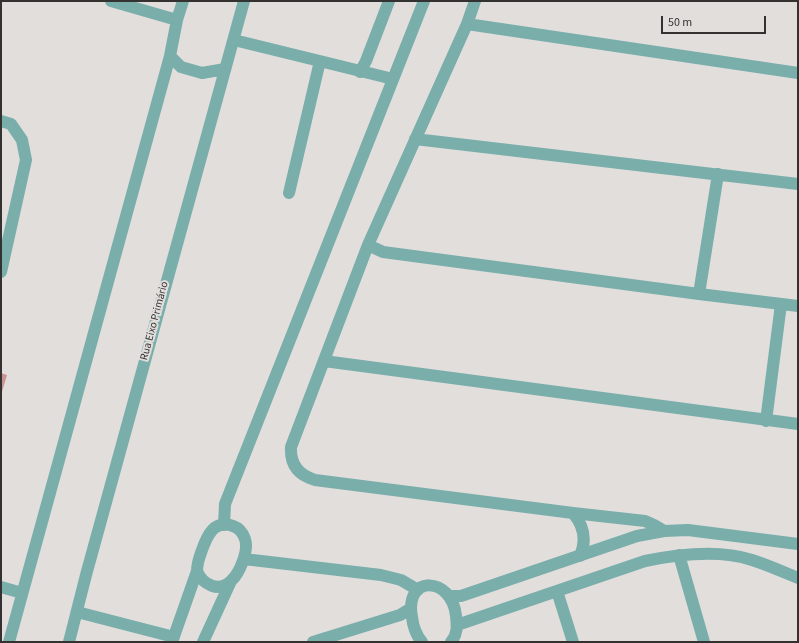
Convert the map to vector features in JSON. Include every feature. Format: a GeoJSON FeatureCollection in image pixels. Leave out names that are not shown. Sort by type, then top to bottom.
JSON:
{"type":"FeatureCollection","features":[{"type":"Feature","properties":{"kind":"street"},"geometry":{"type":"LineString","coordinates":[[111,1],[177,20]]}},
{"type":"Feature","properties":{"kind":"street"},"geometry":{"type":"LineString","coordinates":[[9,642],[170,56],[177,20],[183,1]]}},
{"type":"Feature","properties":{"kind":"street","name":"Rua Eixo Primário"},"geometry":{"type":"LineString","coordinates":[[69,642],[244,1]]}},
{"type":"Feature","properties":{"kind":"street"},"geometry":{"type":"LineString","coordinates":[[360,72],[366,61],[389,1]]}},
{"type":"Feature","properties":{"kind":"street"},"geometry":{"type":"LineString","coordinates":[[224,524],[225,504],[424,1]]}},
{"type":"Feature","properties":{"kind":"street"},"geometry":{"type":"LineString","coordinates":[[475,1],[467,24],[368,245],[291,447],[290,454],[294,465],[302,475],[314,480],[645,521],[664,531]]}},
{"type":"Feature","properties":{"kind":"street"},"geometry":{"type":"LineString","coordinates":[[467,24],[798,73]]}},
{"type":"Feature","properties":{"kind":"street"},"geometry":{"type":"LineString","coordinates":[[234,40],[393,79]]}},
{"type":"Feature","properties":{"kind":"street"},"geometry":{"type":"LineString","coordinates":[[170,56],[180,67],[202,73],[225,69]]}},
{"type":"Feature","properties":{"kind":"street"},"geometry":{"type":"LineString","coordinates":[[289,193],[320,61]]}},
{"type":"Feature","properties":{"kind":"street"},"geometry":{"type":"LineString","coordinates":[[1,121],[11,124],[22,140],[26,160],[1,272]]}},
{"type":"Feature","properties":{"kind":"street"},"geometry":{"type":"LineString","coordinates":[[416,139],[798,182]]}},
{"type":"Feature","properties":{"kind":"street"},"geometry":{"type":"LineString","coordinates":[[699,294],[718,174]]}},
{"type":"Feature","properties":{"kind":"street"},"geometry":{"type":"LineString","coordinates":[[368,245],[383,252],[798,306]]}},
{"type":"Feature","properties":{"kind":"street"},"geometry":{"type":"LineString","coordinates":[[766,421],[781,304]]}},
{"type":"Feature","properties":{"kind":"street"},"geometry":{"type":"LineString","coordinates":[[324,361],[766,421],[798,424]]}},
{"type":"Feature","properties":{"kind":"street"},"geometry":{"type":"LineString","coordinates":[[573,513],[578,519],[584,533],[583,548],[580,556]]}},
{"type":"Feature","properties":{"kind":"street"},"geometry":{"type":"LineString","coordinates":[[77,612],[173,639],[197,571],[197,564],[207,536],[211,530],[224,524],[232,525],[238,528],[246,540],[246,547],[244,559],[236,576],[225,585],[218,587],[205,583],[200,578],[197,571]]}},
{"type":"Feature","properties":{"kind":"street"},"geometry":{"type":"LineString","coordinates":[[449,596],[461,596],[637,536],[664,531],[688,530],[798,544]]}},
{"type":"Feature","properties":{"kind":"street"},"geometry":{"type":"LineString","coordinates":[[457,625],[645,561],[679,555],[710,554],[752,560],[798,578]]}},
{"type":"Feature","properties":{"kind":"street"},"geometry":{"type":"LineString","coordinates":[[679,555],[704,642]]}},
{"type":"Feature","properties":{"kind":"street"},"geometry":{"type":"LineString","coordinates":[[244,559],[381,575],[401,580],[418,590]]}},
{"type":"Feature","properties":{"kind":"street"},"geometry":{"type":"LineString","coordinates":[[203,642],[231,581]]}},
{"type":"Feature","properties":{"kind":"street"},"geometry":{"type":"LineString","coordinates":[[407,642],[420,640],[413,624],[410,602],[413,595],[418,590],[424,586],[431,585],[438,586],[444,590],[449,596],[456,610],[457,632],[451,642]]}},
{"type":"Feature","properties":{"kind":"street"},"geometry":{"type":"LineString","coordinates":[[1,587],[22,593]]}},
{"type":"Feature","properties":{"kind":"street"},"geometry":{"type":"LineString","coordinates":[[557,591],[573,642]]}},
{"type":"Feature","properties":{"kind":"street"},"geometry":{"type":"LineString","coordinates":[[313,642],[400,615],[410,609]]}},
{"type":"Feature","properties":{"kind":"building"},"geometry":{"type":"Polygon","coordinates":[[[1,373],[7,375],[1,395],[1,373]]]}}]}
